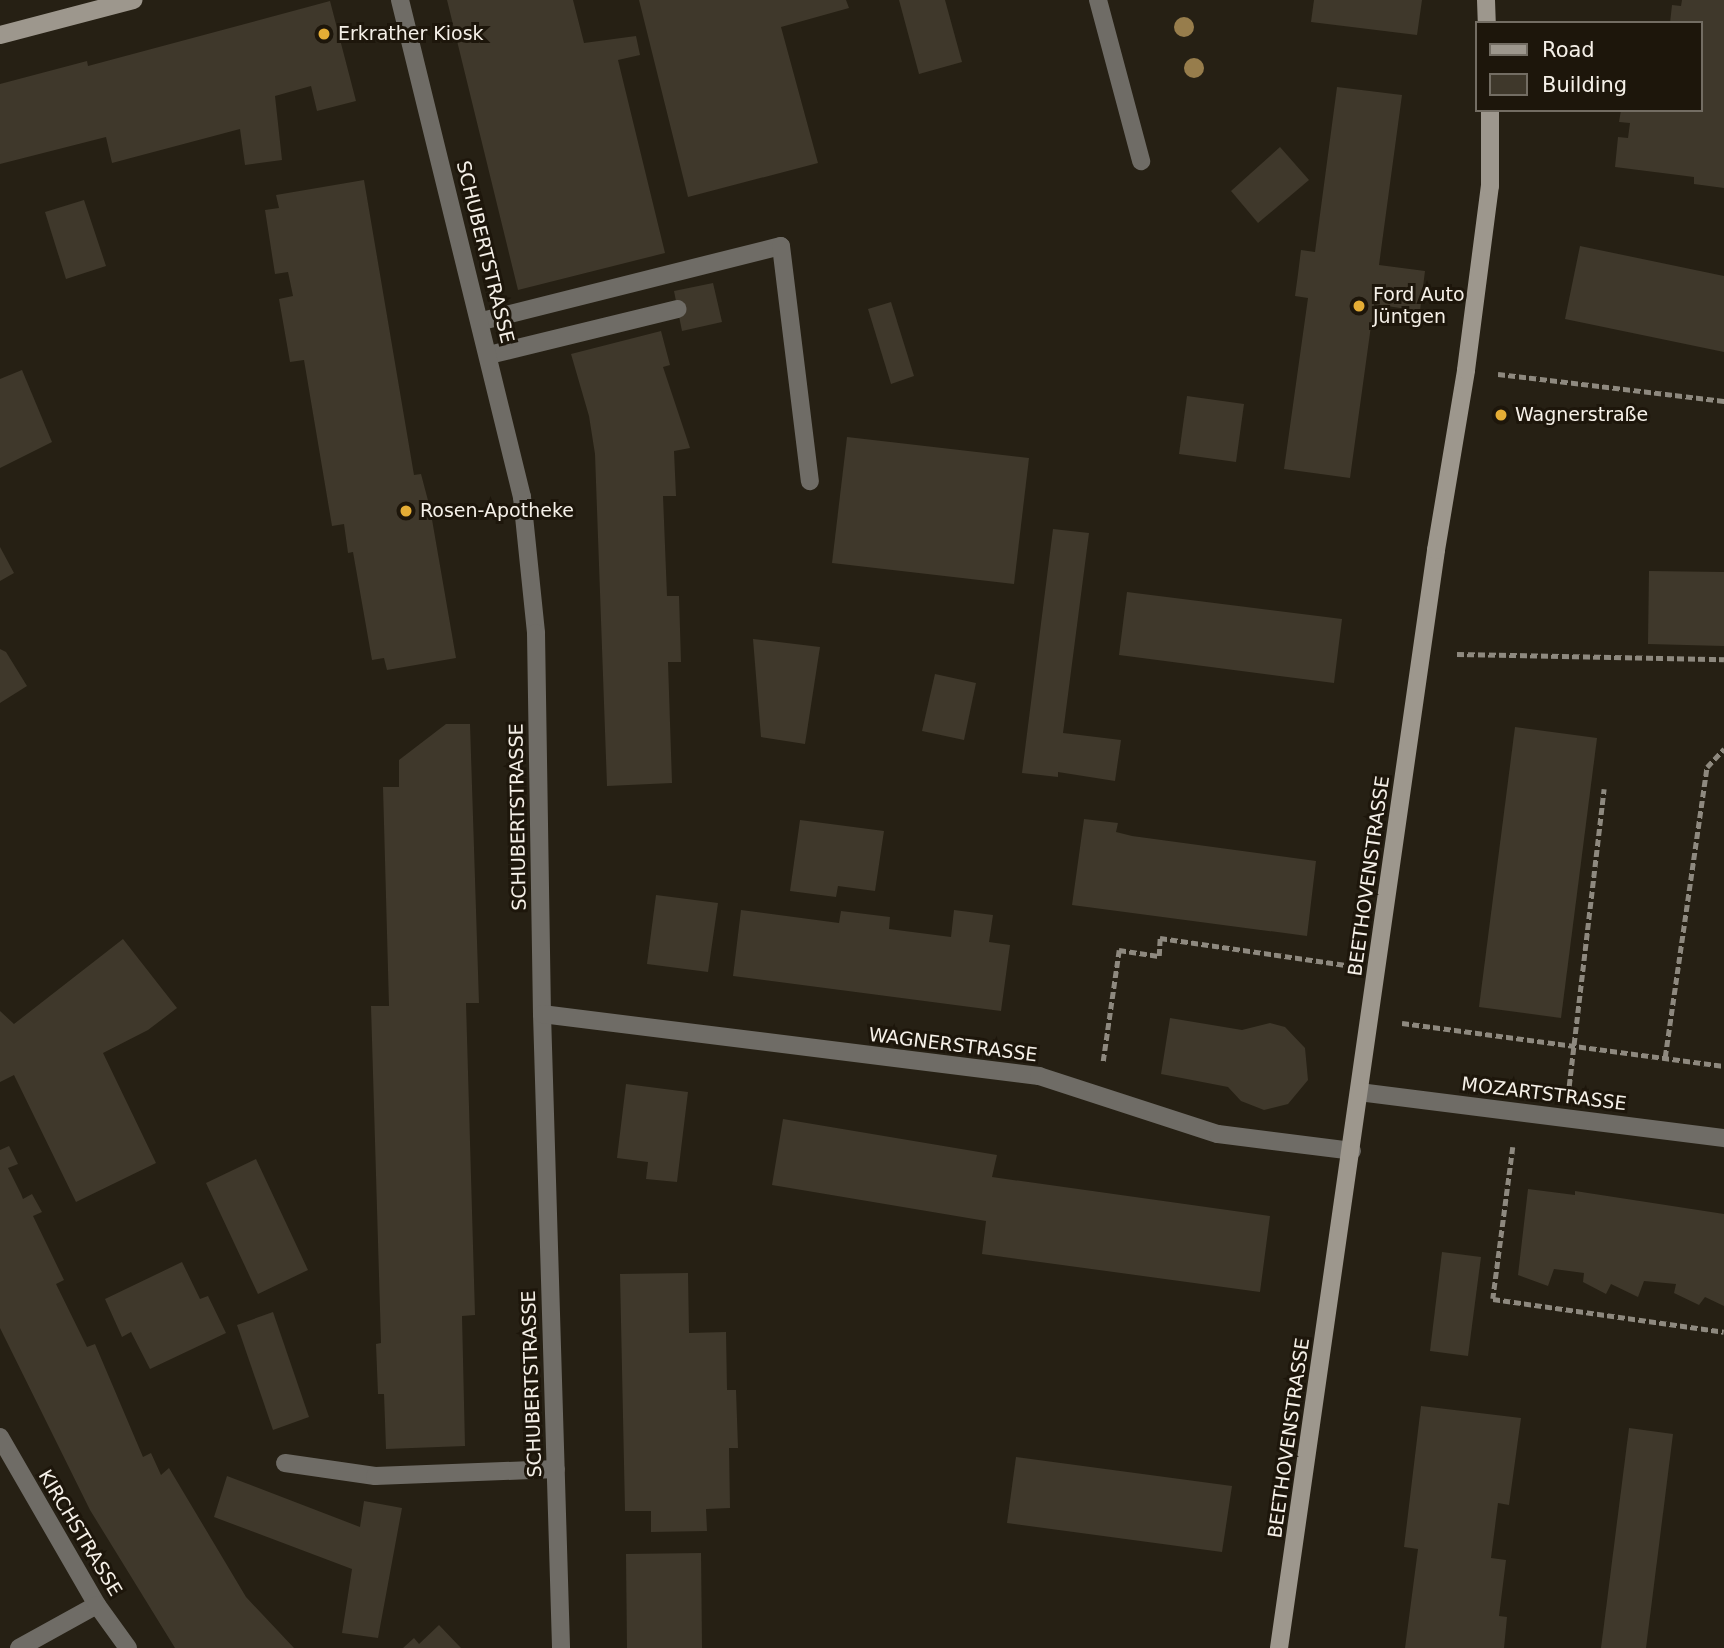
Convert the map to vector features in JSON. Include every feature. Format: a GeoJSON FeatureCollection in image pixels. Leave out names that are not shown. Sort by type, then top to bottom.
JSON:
{"type":"FeatureCollection","features":[{"type":"Feature","properties":{"kind":"main road"},"geometry":{"type":"LineString","coordinates":[[0,35],[134,0]]}},
{"type":"Feature","properties":{"kind":"main road"},"geometry":{"type":"LineString","coordinates":[[1486,0],[1487,21]]}},
{"type":"Feature","properties":{"kind":"main road","name":"BEETHOVENSTRASSE"},"geometry":{"type":"LineString","coordinates":[[1279,1648],[1421,654],[1466,370],[1490,186],[1490,112]]}},
{"type":"Feature","properties":{"kind":"street","name":"SCHUBERTSTRASSE"},"geometry":{"type":"LineString","coordinates":[[400,0],[482,321],[522,498],[536,633],[542,1014],[561,1648]]}},
{"type":"Feature","properties":{"kind":"street"},"geometry":{"type":"LineString","coordinates":[[1098,0],[1141,161]]}},
{"type":"Feature","properties":{"kind":"street"},"geometry":{"type":"LineString","coordinates":[[482,321],[781,246],[810,481]]}},
{"type":"Feature","properties":{"kind":"street"},"geometry":{"type":"LineString","coordinates":[[489,355],[677,309]]}},
{"type":"Feature","properties":{"kind":"street","name":"WAGNERSTRASSE"},"geometry":{"type":"LineString","coordinates":[[542,1014],[1039,1076],[1218,1134],[1352,1151]]}},
{"type":"Feature","properties":{"kind":"street","name":"MOZARTSTRASSE"},"geometry":{"type":"LineString","coordinates":[[1359,1093],[1724,1138]]}},
{"type":"Feature","properties":{"kind":"street","name":"KIRCHSTRASSE"},"geometry":{"type":"LineString","coordinates":[[0,1437],[97,1605],[128,1648]]}},
{"type":"Feature","properties":{"kind":"street"},"geometry":{"type":"LineString","coordinates":[[285,1463],[375,1476],[556,1469]]}},
{"type":"Feature","properties":{"kind":"street"},"geometry":{"type":"LineString","coordinates":[[19,1648],[97,1605]]}},
{"type":"Feature","properties":{"kind":"path"},"geometry":{"type":"LineString","coordinates":[[1466,370],[1724,401]]}},
{"type":"Feature","properties":{"kind":"path"},"geometry":{"type":"LineString","coordinates":[[1421,654],[1724,659]]}},
{"type":"Feature","properties":{"kind":"path"},"geometry":{"type":"LineString","coordinates":[[1665,1057],[1707,767],[1724,749]]}},
{"type":"Feature","properties":{"kind":"path"},"geometry":{"type":"LineString","coordinates":[[1565,1118],[1604,789]]}},
{"type":"Feature","properties":{"kind":"path"},"geometry":{"type":"LineString","coordinates":[[1098,1093],[1119,950],[1159,956],[1160,939],[1376,969]]}},
{"type":"Feature","properties":{"kind":"path"},"geometry":{"type":"LineString","coordinates":[[1370,1019],[1724,1066]]}},
{"type":"Feature","properties":{"kind":"path"},"geometry":{"type":"LineString","coordinates":[[1517,1112],[1493,1299],[1724,1332]]}},
{"type":"Feature","properties":{"kind":"building"},"geometry":{"type":"Polygon","coordinates":[[[447,0],[573,0],[584,43],[636,36],[640,55],[618,60],[665,253],[518,290],[447,0]]]}},
{"type":"Feature","properties":{"kind":"building"},"geometry":{"type":"Polygon","coordinates":[[[639,0],[846,0],[849,8],[781,27],[818,163],[688,197],[639,0]]]}},
{"type":"Feature","properties":{"kind":"building"},"geometry":{"type":"Polygon","coordinates":[[[899,0],[945,0],[962,62],[919,74],[899,0]]]}},
{"type":"Feature","properties":{"kind":"building"},"geometry":{"type":"Polygon","coordinates":[[[1314,0],[1422,0],[1417,35],[1311,22],[1314,0]]]}},
{"type":"Feature","properties":{"kind":"building"},"geometry":{"type":"Polygon","coordinates":[[[1682,0],[1724,0],[1724,188],[1694,184],[1694,177],[1615,167],[1618,137],[1628,138],[1630,123],[1619,122],[1621,112],[1703,112],[1703,21],[1670,21],[1672,5],[1681,6],[1682,0]]]}},
{"type":"Feature","properties":{"kind":"building"},"geometry":{"type":"Polygon","coordinates":[[[330,1],[356,101],[317,111],[311,86],[275,96],[282,160],[245,165],[240,129],[112,163],[106,137],[0,164],[0,84],[87,61],[88,66],[330,1]]]}},
{"type":"Feature","properties":{"kind":"building"},"geometry":{"type":"Polygon","coordinates":[[[1337,87],[1402,95],[1379,265],[1425,271],[1420,311],[1374,304],[1350,478],[1284,469],[1308,298],[1295,296],[1301,250],[1315,252],[1337,87]]]}},
{"type":"Feature","properties":{"kind":"building"},"geometry":{"type":"Polygon","coordinates":[[[1280,147],[1309,180],[1258,223],[1231,191],[1280,147]]]}},
{"type":"Feature","properties":{"kind":"building"},"geometry":{"type":"Polygon","coordinates":[[[364,180],[414,475],[421,474],[430,508],[456,658],[387,670],[384,658],[372,660],[353,552],[348,553],[344,524],[332,526],[304,360],[290,362],[279,299],[293,296],[288,272],[275,274],[265,210],[279,208],[276,195],[364,180]]]}},
{"type":"Feature","properties":{"kind":"building"},"geometry":{"type":"Polygon","coordinates":[[[84,200],[106,266],[66,279],[45,212],[84,200]]]}},
{"type":"Feature","properties":{"kind":"building"},"geometry":{"type":"Polygon","coordinates":[[[1580,246],[1724,276],[1724,352],[1565,319],[1580,246]]]}},
{"type":"Feature","properties":{"kind":"building"},"geometry":{"type":"Polygon","coordinates":[[[713,283],[722,322],[682,331],[674,291],[713,283]]]}},
{"type":"Feature","properties":{"kind":"building"},"geometry":{"type":"Polygon","coordinates":[[[891,302],[914,376],[891,384],[868,309],[891,302]]]}},
{"type":"Feature","properties":{"kind":"building"},"geometry":{"type":"Polygon","coordinates":[[[661,331],[670,365],[663,367],[690,448],[674,451],[676,496],[663,496],[667,596],[679,596],[681,662],[668,662],[672,783],[607,786],[595,454],[589,416],[571,354],[661,331]]]}},
{"type":"Feature","properties":{"kind":"building"},"geometry":{"type":"Polygon","coordinates":[[[22,370],[52,442],[0,468],[0,379],[22,370]]]}},
{"type":"Feature","properties":{"kind":"building"},"geometry":{"type":"Polygon","coordinates":[[[1187,396],[1244,404],[1236,462],[1179,454],[1187,396]]]}},
{"type":"Feature","properties":{"kind":"building"},"geometry":{"type":"Polygon","coordinates":[[[847,437],[1029,458],[1014,584],[832,563],[847,437]]]}},
{"type":"Feature","properties":{"kind":"building"},"geometry":{"type":"Polygon","coordinates":[[[1053,529],[1089,533],[1063,733],[1121,740],[1115,781],[1058,772],[1058,777],[1022,773],[1053,529]]]}},
{"type":"Feature","properties":{"kind":"building"},"geometry":{"type":"Polygon","coordinates":[[[0,547],[14,573],[0,581],[0,547]]]}},
{"type":"Feature","properties":{"kind":"building"},"geometry":{"type":"Polygon","coordinates":[[[1649,571],[1724,572],[1724,646],[1648,644],[1649,571]]]}},
{"type":"Feature","properties":{"kind":"building"},"geometry":{"type":"Polygon","coordinates":[[[1127,592],[1342,619],[1334,683],[1119,655],[1127,592]]]}},
{"type":"Feature","properties":{"kind":"building"},"geometry":{"type":"Polygon","coordinates":[[[753,639],[820,647],[805,744],[761,737],[753,639]]]}},
{"type":"Feature","properties":{"kind":"building"},"geometry":{"type":"Polygon","coordinates":[[[0,649],[6,652],[27,686],[0,703],[0,649]]]}},
{"type":"Feature","properties":{"kind":"building"},"geometry":{"type":"Polygon","coordinates":[[[935,674],[976,683],[964,740],[922,731],[935,674]]]}},
{"type":"Feature","properties":{"kind":"building"},"geometry":{"type":"Polygon","coordinates":[[[446,724],[470,724],[479,1003],[466,1003],[475,1315],[462,1316],[465,1446],[386,1449],[384,1394],[378,1394],[376,1344],[381,1343],[371,1006],[389,1006],[383,787],[399,787],[399,760],[446,724]]]}},
{"type":"Feature","properties":{"kind":"building"},"geometry":{"type":"Polygon","coordinates":[[[1515,727],[1597,738],[1561,1018],[1479,1007],[1515,727]]]}},
{"type":"Feature","properties":{"kind":"building"},"geometry":{"type":"Polygon","coordinates":[[[1084,819],[1118,823],[1116,832],[1132,836],[1316,861],[1307,936],[1072,905],[1084,819]]]}},
{"type":"Feature","properties":{"kind":"building"},"geometry":{"type":"Polygon","coordinates":[[[800,820],[884,831],[875,891],[838,886],[836,897],[790,891],[800,820]]]}},
{"type":"Feature","properties":{"kind":"building"},"geometry":{"type":"Polygon","coordinates":[[[656,895],[718,903],[708,972],[647,964],[656,895]]]}},
{"type":"Feature","properties":{"kind":"building"},"geometry":{"type":"Polygon","coordinates":[[[741,910],[839,923],[841,911],[890,917],[889,929],[951,937],[954,910],[993,915],[989,942],[1010,945],[1001,1011],[733,976],[741,910]]]}},
{"type":"Feature","properties":{"kind":"building"},"geometry":{"type":"Polygon","coordinates":[[[123,939],[177,1008],[148,1030],[103,1053],[156,1163],[76,1202],[14,1075],[0,1082],[0,1011],[14,1024],[123,939]]]}},
{"type":"Feature","properties":{"kind":"building"},"geometry":{"type":"Polygon","coordinates":[[[1170,1018],[1242,1030],[1270,1023],[1285,1027],[1305,1048],[1308,1080],[1288,1104],[1264,1110],[1241,1101],[1228,1087],[1161,1074],[1170,1018]]]}},
{"type":"Feature","properties":{"kind":"building"},"geometry":{"type":"Polygon","coordinates":[[[626,1084],[688,1092],[677,1182],[646,1179],[648,1162],[617,1158],[626,1084]]]}},
{"type":"Feature","properties":{"kind":"building"},"geometry":{"type":"Polygon","coordinates":[[[783,1119],[997,1155],[992,1177],[1270,1216],[1260,1292],[982,1254],[986,1221],[772,1185],[783,1119]]]}},
{"type":"Feature","properties":{"kind":"building"},"geometry":{"type":"Polygon","coordinates":[[[9,1146],[18,1164],[8,1168],[23,1199],[32,1194],[42,1212],[33,1216],[64,1280],[56,1284],[87,1347],[95,1344],[143,1457],[151,1453],[161,1475],[169,1468],[246,1597],[294,1648],[175,1648],[90,1510],[0,1328],[0,1150],[9,1146]]]}},
{"type":"Feature","properties":{"kind":"building"},"geometry":{"type":"Polygon","coordinates":[[[256,1159],[308,1270],[258,1294],[206,1183],[256,1159]]]}},
{"type":"Feature","properties":{"kind":"building"},"geometry":{"type":"Polygon","coordinates":[[[1528,1189],[1575,1195],[1575,1191],[1724,1214],[1724,1306],[1705,1297],[1699,1305],[1674,1293],[1676,1284],[1644,1281],[1638,1297],[1611,1284],[1606,1294],[1583,1282],[1584,1273],[1554,1269],[1548,1286],[1518,1275],[1528,1189]]]}},
{"type":"Feature","properties":{"kind":"building"},"geometry":{"type":"Polygon","coordinates":[[[1442,1252],[1481,1257],[1468,1356],[1430,1351],[1442,1252]]]}},
{"type":"Feature","properties":{"kind":"building"},"geometry":{"type":"Polygon","coordinates":[[[182,1262],[200,1299],[208,1296],[226,1333],[150,1369],[131,1332],[122,1337],[105,1299],[182,1262]]]}},
{"type":"Feature","properties":{"kind":"building"},"geometry":{"type":"Polygon","coordinates":[[[688,1273],[689,1333],[726,1332],[727,1390],[736,1390],[738,1448],[729,1448],[730,1508],[706,1509],[707,1531],[651,1532],[651,1511],[625,1511],[620,1274],[688,1273]]]}},
{"type":"Feature","properties":{"kind":"building"},"geometry":{"type":"Polygon","coordinates":[[[273,1312],[309,1417],[273,1430],[237,1325],[273,1312]]]}},
{"type":"Feature","properties":{"kind":"building"},"geometry":{"type":"Polygon","coordinates":[[[1421,1406],[1521,1418],[1509,1505],[1498,1503],[1491,1558],[1506,1560],[1499,1616],[1507,1617],[1504,1648],[1405,1648],[1418,1549],[1404,1547],[1421,1406]]]}},
{"type":"Feature","properties":{"kind":"building"},"geometry":{"type":"Polygon","coordinates":[[[1629,1428],[1673,1434],[1646,1648],[1601,1648],[1629,1428]]]}},
{"type":"Feature","properties":{"kind":"building"},"geometry":{"type":"Polygon","coordinates":[[[1016,1457],[1232,1486],[1222,1552],[1007,1523],[1016,1457]]]}},
{"type":"Feature","properties":{"kind":"building"},"geometry":{"type":"Polygon","coordinates":[[[227,1476],[360,1527],[364,1501],[402,1508],[378,1638],[342,1633],[352,1569],[214,1517],[227,1476]]]}},
{"type":"Feature","properties":{"kind":"building"},"geometry":{"type":"Polygon","coordinates":[[[701,1553],[702,1648],[627,1648],[626,1554],[701,1553]]]}},
{"type":"Feature","properties":{"kind":"building"},"geometry":{"type":"Polygon","coordinates":[[[439,1625],[461,1648],[403,1648],[414,1638],[419,1644],[439,1625]]]}},
{"type":"Feature","properties":{"kind":"place","name":"Erkrather Kiosk"},"geometry":{"type":"Point","coordinates":[324,34]}},
{"type":"Feature","properties":{"kind":"place","name":"Ford Auto Jüntgen"},"geometry":{"type":"Point","coordinates":[1359,306]}},
{"type":"Feature","properties":{"kind":"place","name":"Wagnerstraße"},"geometry":{"type":"Point","coordinates":[1501,415]}},
{"type":"Feature","properties":{"kind":"place","name":"Rosen-Apotheke"},"geometry":{"type":"Point","coordinates":[406,511]}}]}
